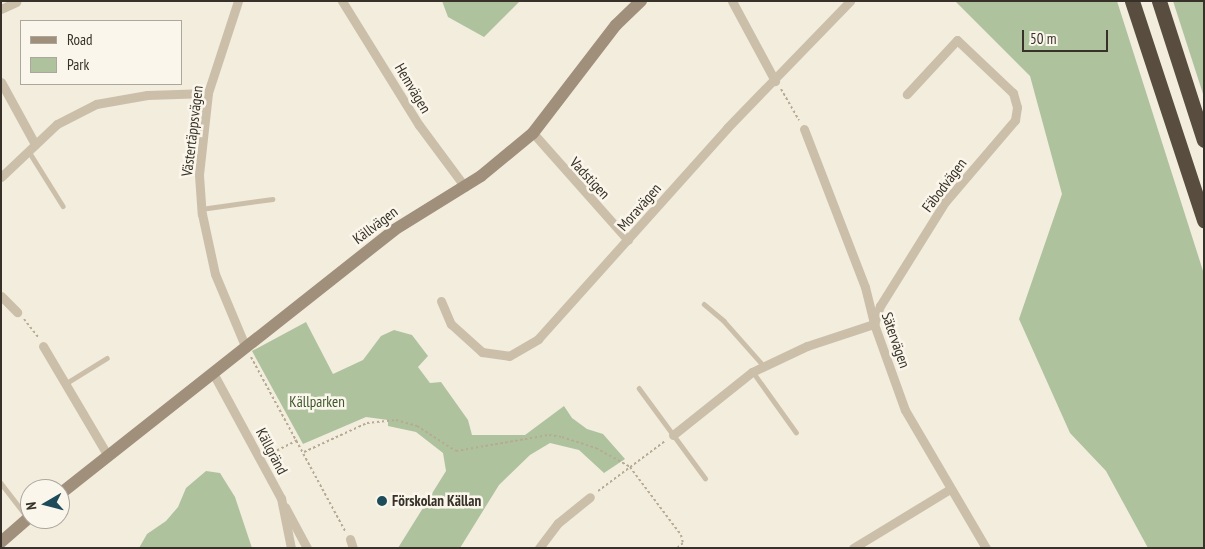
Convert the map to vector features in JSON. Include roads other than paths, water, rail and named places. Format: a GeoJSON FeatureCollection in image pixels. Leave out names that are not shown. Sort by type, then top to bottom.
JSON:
{"type":"FeatureCollection","features":[{"type":"Feature","properties":{"kind":"highway"},"geometry":{"type":"LineString","coordinates":[[1132,1],[1204,220]]}},
{"type":"Feature","properties":{"kind":"highway"},"geometry":{"type":"LineString","coordinates":[[1159,1],[1204,140]]}},
{"type":"Feature","properties":{"kind":"street","name":"Västertäppsvägen"},"geometry":{"type":"LineString","coordinates":[[238,1],[208,93],[199,175],[201,209],[215,274],[246,348]]}},
{"type":"Feature","properties":{"kind":"street","name":"Hemvägen"},"geometry":{"type":"LineString","coordinates":[[342,1],[419,125],[465,187]]}},
{"type":"Feature","properties":{"kind":"street","name":"Källvägen"},"geometry":{"type":"LineString","coordinates":[[70,486],[394,230],[465,187],[533,134],[616,25],[641,1]]}},
{"type":"Feature","properties":{"kind":"street"},"geometry":{"type":"LineString","coordinates":[[732,1],[775,81]]}},
{"type":"Feature","properties":{"kind":"street","name":"Moravägen"},"geometry":{"type":"LineString","coordinates":[[441,301],[451,324],[469,344],[482,352],[508,356],[538,339],[727,128],[775,81],[850,1]]}},
{"type":"Feature","properties":{"kind":"street"},"geometry":{"type":"LineString","coordinates":[[1,9],[16,2]]}},
{"type":"Feature","properties":{"kind":"street","name":"Fäbodvägen"},"geometry":{"type":"LineString","coordinates":[[874,324],[880,306],[945,202],[1015,120],[1017,107],[1013,93],[957,40],[907,94]]}},
{"type":"Feature","properties":{"kind":"street"},"geometry":{"type":"LineString","coordinates":[[1,82],[31,147]]}},
{"type":"Feature","properties":{"kind":"street"},"geometry":{"type":"LineString","coordinates":[[1,177],[31,147],[69,117],[110,100],[208,93]]}},
{"type":"Feature","properties":{"kind":"street","name":"Sätervägen"},"geometry":{"type":"LineString","coordinates":[[804,128],[865,287],[874,324],[905,410],[986,548]]}},
{"type":"Feature","properties":{"kind":"street","name":"Vadstigen"},"geometry":{"type":"LineString","coordinates":[[533,134],[628,240]]}},
{"type":"Feature","properties":{"kind":"street"},"geometry":{"type":"LineString","coordinates":[[1,296],[17,312]]}},
{"type":"Feature","properties":{"kind":"street"},"geometry":{"type":"LineString","coordinates":[[673,435],[752,372],[807,346],[874,324]]}},
{"type":"Feature","properties":{"kind":"street"},"geometry":{"type":"LineString","coordinates":[[43,346],[108,456]]}},
{"type":"Feature","properties":{"kind":"street","name":"Källgränd"},"geometry":{"type":"LineString","coordinates":[[213,373],[281,498],[291,548]]}},
{"type":"Feature","properties":{"kind":"street"},"geometry":{"type":"LineString","coordinates":[[854,548],[950,489]]}},
{"type":"Feature","properties":{"kind":"street"},"geometry":{"type":"LineString","coordinates":[[539,548],[558,523],[590,497]]}},
{"type":"Feature","properties":{"kind":"street"},"geometry":{"type":"LineString","coordinates":[[281,498],[307,548]]}},
{"type":"Feature","properties":{"kind":"street"},"geometry":{"type":"LineString","coordinates":[[1,542],[20,526]]}},
{"type":"Feature","properties":{"kind":"lane"},"geometry":{"type":"LineString","coordinates":[[31,147],[64,206]]}},
{"type":"Feature","properties":{"kind":"lane"},"geometry":{"type":"LineString","coordinates":[[201,209],[272,199]]}},
{"type":"Feature","properties":{"kind":"lane"},"geometry":{"type":"LineString","coordinates":[[704,304],[724,322],[764,366]]}},
{"type":"Feature","properties":{"kind":"lane"},"geometry":{"type":"LineString","coordinates":[[65,384],[107,358]]}},
{"type":"Feature","properties":{"kind":"lane"},"geometry":{"type":"LineString","coordinates":[[752,372],[796,432]]}},
{"type":"Feature","properties":{"kind":"lane"},"geometry":{"type":"LineString","coordinates":[[639,388],[705,478]]}},
{"type":"Feature","properties":{"kind":"lane"},"geometry":{"type":"LineString","coordinates":[[1,483],[20,507]]}},
{"type":"Feature","properties":{"kind":"place","name":"Förskolan Källan"},"geometry":{"type":"Point","coordinates":[382,501]}},
{"type":"Feature","properties":{"kind":"park label","name":"Källparken"},"geometry":{"type":"Point","coordinates":[317,402]}}]}
